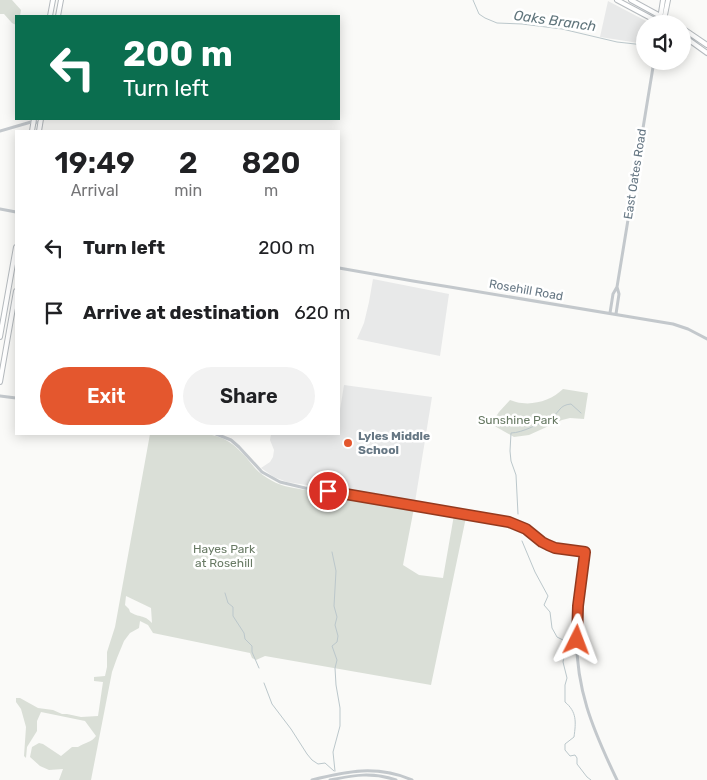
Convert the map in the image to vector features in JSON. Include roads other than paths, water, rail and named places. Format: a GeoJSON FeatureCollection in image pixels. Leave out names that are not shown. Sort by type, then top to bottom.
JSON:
{"type":"FeatureCollection","features":[{"type":"Feature","properties":{"kind":"main road"},"geometry":{"type":"LineString","coordinates":[[50,15],[53,0]]}},
{"type":"Feature","properties":{"kind":"main road"},"geometry":{"type":"LineString","coordinates":[[58,15],[60,0]]}},
{"type":"Feature","properties":{"kind":"main road"},"geometry":{"type":"LineString","coordinates":[[617,0],[644,15]]}},
{"type":"Feature","properties":{"kind":"main road"},"geometry":{"type":"LineString","coordinates":[[631,0],[659,15]]}},
{"type":"Feature","properties":{"kind":"main road"},"geometry":{"type":"LineString","coordinates":[[664,15],[668,0]]}},
{"type":"Feature","properties":{"kind":"main road"},"geometry":{"type":"LineString","coordinates":[[650,10],[657,8],[663,1]]}},
{"type":"Feature","properties":{"kind":"main road"},"geometry":{"type":"LineString","coordinates":[[663,1],[663,15]]}},
{"type":"Feature","properties":{"kind":"main road"},"geometry":{"type":"LineString","coordinates":[[51,10],[59,11]]}},
{"type":"Feature","properties":{"kind":"main road"},"geometry":{"type":"LineString","coordinates":[[691,34],[707,45]]}},
{"type":"Feature","properties":{"kind":"main road"},"geometry":{"type":"LineString","coordinates":[[691,41],[707,53]]}},
{"type":"Feature","properties":{"kind":"main road"},"geometry":{"type":"LineString","coordinates":[[0,337],[15,262]]}},
{"type":"Feature","properties":{"kind":"main road"},"geometry":{"type":"LineString","coordinates":[[0,382],[15,296]]}},
{"type":"Feature","properties":{"kind":"street","name":"East Oates Road"},"geometry":{"type":"LineString","coordinates":[[610,313],[613,294],[617,287],[653,70]]}},
{"type":"Feature","properties":{"kind":"street"},"geometry":{"type":"LineString","coordinates":[[0,131],[34,120],[41,121]]}},
{"type":"Feature","properties":{"kind":"street"},"geometry":{"type":"LineString","coordinates":[[0,209],[15,212]]}},
{"type":"Feature","properties":{"kind":"street","name":"Rosehill Road"},"geometry":{"type":"LineString","coordinates":[[340,268],[681,326],[707,339]]}},
{"type":"Feature","properties":{"kind":"street","name":"East Oates Road"},"geometry":{"type":"LineString","coordinates":[[616,314],[619,294],[617,287]]}},
{"type":"Feature","properties":{"kind":"street"},"geometry":{"type":"LineString","coordinates":[[0,396],[15,398]]}},
{"type":"Feature","properties":{"kind":"street"},"geometry":{"type":"LineString","coordinates":[[218,435],[231,440],[261,471],[280,482],[305,488],[504,521],[526,529],[542,542],[555,548],[585,552],[576,629],[580,675],[590,721],[616,780]]}},
{"type":"Feature","properties":{"kind":"street"},"geometry":{"type":"LineString","coordinates":[[312,780],[363,770],[390,773],[412,780]]}},
{"type":"Feature","properties":{"kind":"street"},"geometry":{"type":"LineString","coordinates":[[330,780],[369,774],[396,780]]}},
{"type":"Feature","properties":{"kind":"waterway","name":"Oaks Branch"},"geometry":{"type":"LineString","coordinates":[[473,0],[479,14],[497,23],[562,29],[617,42],[636,44]]}},
{"type":"Feature","properties":{"kind":"waterway"},"geometry":{"type":"LineString","coordinates":[[518,514],[516,475],[510,451],[511,433],[526,430],[552,417],[562,407],[567,405],[571,404],[581,413]]}},
{"type":"Feature","properties":{"kind":"waterway"},"geometry":{"type":"LineString","coordinates":[[522,541],[548,596],[544,605],[550,612],[552,628],[557,637],[563,640],[566,646],[563,662],[567,678],[565,702],[572,710],[575,722],[574,737],[565,744],[565,750],[570,756],[575,755],[577,764],[591,780]]}},
{"type":"Feature","properties":{"kind":"waterway"},"geometry":{"type":"LineString","coordinates":[[332,552],[336,571],[334,606],[337,617],[335,625],[338,636],[337,642],[332,646],[337,660],[335,668],[336,685],[340,708],[340,726],[333,752],[335,771]]}},
{"type":"Feature","properties":{"kind":"waterway"},"geometry":{"type":"LineString","coordinates":[[225,593],[228,603],[233,607],[233,616],[244,633],[245,639],[252,646],[252,652],[259,668]]}},
{"type":"Feature","properties":{"kind":"waterway"},"geometry":{"type":"LineString","coordinates":[[264,683],[272,704],[307,754],[318,764],[325,763],[334,771]]}},
{"type":"Feature","properties":{"kind":"place","name":"Lyles Middle School"},"geometry":{"type":"Point","coordinates":[348,443]}},
{"type":"Feature","properties":{"kind":"park label","name":"Sunshine Park"},"geometry":{"type":"Point","coordinates":[518,420]}},
{"type":"Feature","properties":{"kind":"park label","name":"Hayes Park at Rosehill"},"geometry":{"type":"Point","coordinates":[224,556]}}]}
